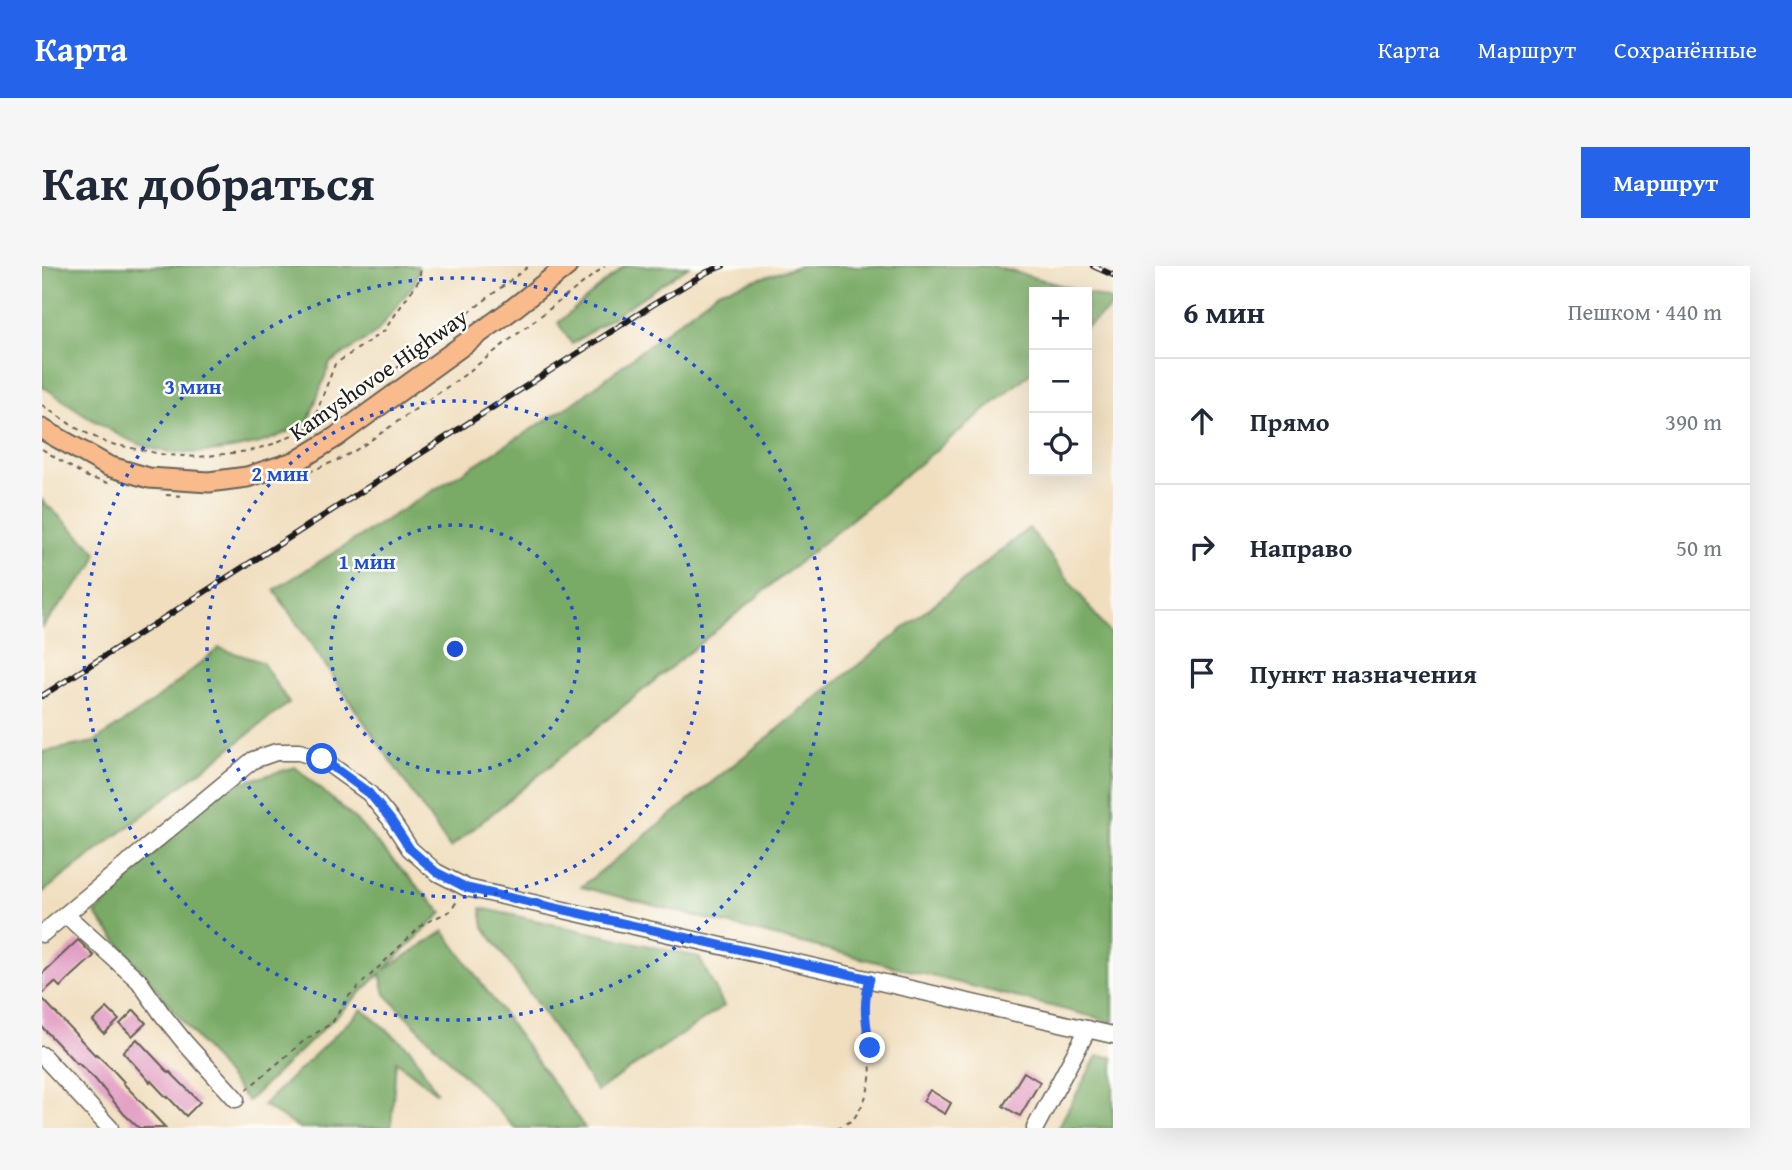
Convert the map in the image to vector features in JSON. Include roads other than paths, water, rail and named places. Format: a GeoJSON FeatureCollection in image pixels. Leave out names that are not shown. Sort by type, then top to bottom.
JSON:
{"type":"FeatureCollection","features":[{"type":"Feature","properties":{"kind":"main road","name":"Kamyshovoe Highway"},"geometry":{"type":"LineString","coordinates":[[42,417],[102,449],[147,465],[167,468],[203,470],[240,465],[285,453],[330,428],[382,392],[549,266]]}},
{"type":"Feature","properties":{"kind":"main road","name":"Kamyshovoe Highway"},"geometry":{"type":"LineString","coordinates":[[42,429],[108,466],[149,478],[209,482],[247,477],[297,461],[336,437],[510,311],[567,266]]}},
{"type":"Feature","properties":{"kind":"street"},"geometry":{"type":"LineString","coordinates":[[42,934],[253,760],[275,752],[299,752],[322,759],[369,793],[410,849],[436,872],[467,888],[1113,1035]]}},
{"type":"Feature","properties":{"kind":"street"},"geometry":{"type":"LineString","coordinates":[[66,915],[139,981],[178,1034],[236,1099]]}},
{"type":"Feature","properties":{"kind":"street"},"geometry":{"type":"LineString","coordinates":[[1035,1128],[1088,1029]]}},
{"type":"Feature","properties":{"kind":"street"},"geometry":{"type":"LineString","coordinates":[[42,1055],[110,1128]]}},
{"type":"Feature","properties":{"kind":"railway"},"geometry":{"type":"LineString","coordinates":[[42,696],[651,306],[707,272],[723,266]]}},
{"type":"Feature","properties":{"kind":"railway"},"geometry":{"type":"LineString","coordinates":[[1093,266],[1113,275]]}}]}
